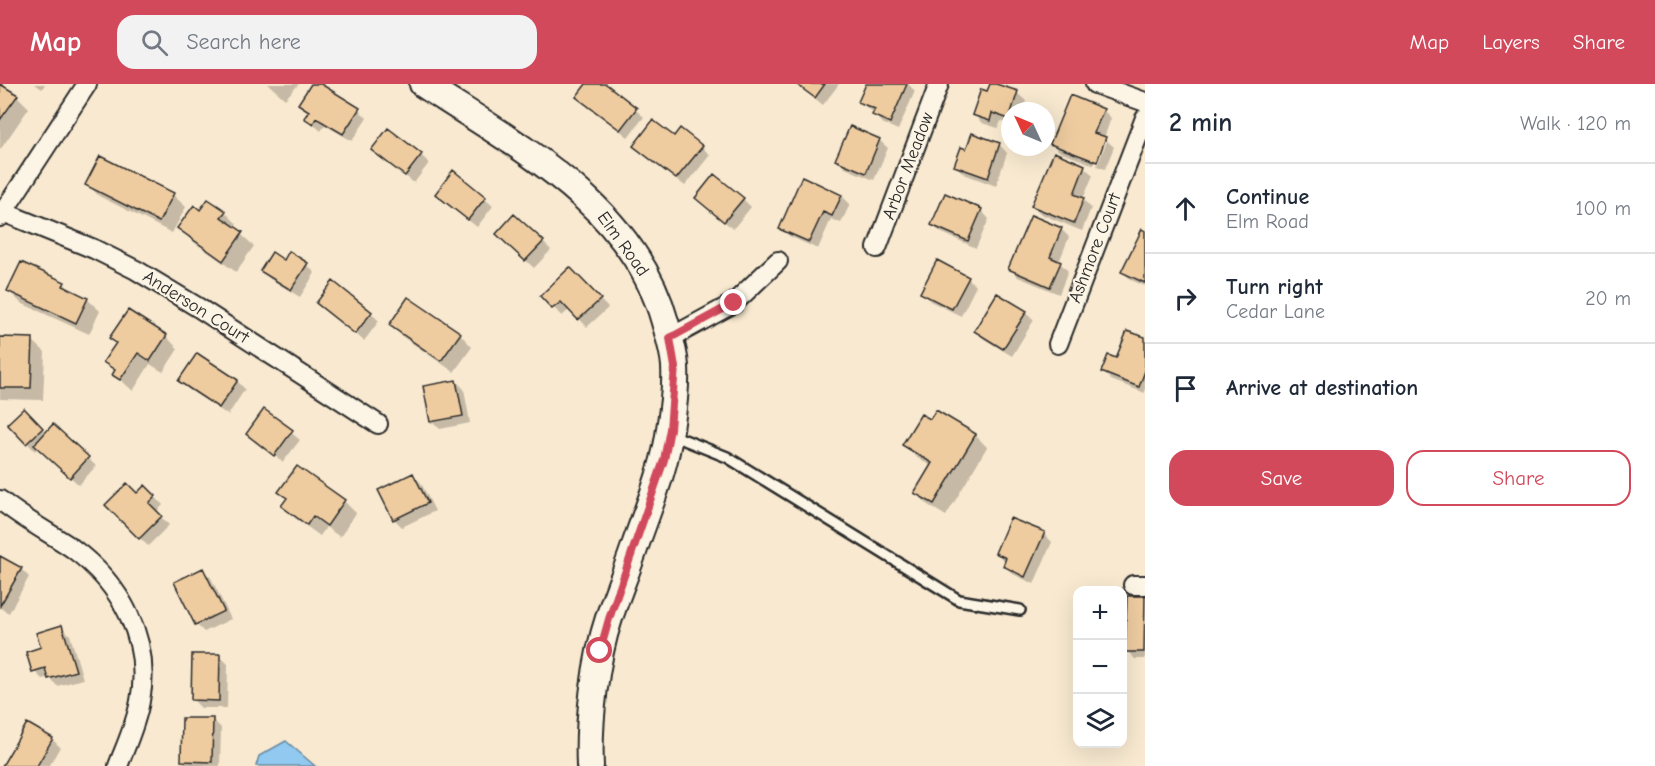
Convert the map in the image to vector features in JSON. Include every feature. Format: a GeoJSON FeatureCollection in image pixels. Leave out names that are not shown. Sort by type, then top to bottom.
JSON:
{"type":"FeatureCollection","features":[{"type":"Feature","properties":{"kind":"street"},"geometry":{"type":"LineString","coordinates":[[2,214],[87,84]]}},
{"type":"Feature","properties":{"kind":"street","name":"Elm Road"},"geometry":{"type":"LineString","coordinates":[[423,84],[571,184],[595,205],[634,253],[650,280],[662,308],[670,338],[675,367],[669,434],[664,460],[600,651],[591,720],[590,766]]}},
{"type":"Feature","properties":{"kind":"street","name":"Arbor Meadow"},"geometry":{"type":"LineString","coordinates":[[877,248],[939,84]]}},
{"type":"Feature","properties":{"kind":"street"},"geometry":{"type":"LineString","coordinates":[[1095,84],[1145,102]]}},
{"type":"Feature","properties":{"kind":"street","name":"Ashmore Court"},"geometry":{"type":"LineString","coordinates":[[1058,344],[1145,118]]}},
{"type":"Feature","properties":{"kind":"street","name":"Anderson Court"},"geometry":{"type":"LineString","coordinates":[[2,214],[94,249],[136,270],[378,424]]}},
{"type":"Feature","properties":{"kind":"street"},"geometry":{"type":"LineString","coordinates":[[670,338],[734,303],[778,261]]}},
{"type":"Feature","properties":{"kind":"street"},"geometry":{"type":"LineString","coordinates":[[0,500],[91,564],[113,588],[134,624],[141,649],[143,674],[141,700],[134,726],[118,766]]}},
{"type":"Feature","properties":{"kind":"lane"},"geometry":{"type":"LineString","coordinates":[[669,434],[727,458],[959,600],[1020,610]]}},
{"type":"Feature","properties":{"kind":"water"},"geometry":{"type":"Polygon","coordinates":[[[286,741],[315,766],[256,766],[259,756],[286,741]]]}},
{"type":"Feature","properties":{"kind":"building"},"geometry":{"type":"Polygon","coordinates":[[[0,84],[18,95],[0,120],[0,84]]]}},
{"type":"Feature","properties":{"kind":"building"},"geometry":{"type":"Polygon","coordinates":[[[311,84],[321,84],[360,108],[343,134],[316,118],[313,124],[304,118],[309,111],[298,104],[311,84]]]}},
{"type":"Feature","properties":{"kind":"building"},"geometry":{"type":"Polygon","coordinates":[[[586,84],[606,84],[637,108],[620,130],[576,97],[586,84]]]}},
{"type":"Feature","properties":{"kind":"building"},"geometry":{"type":"Polygon","coordinates":[[[796,84],[825,84],[815,98],[796,84]]]}},
{"type":"Feature","properties":{"kind":"building"},"geometry":{"type":"Polygon","coordinates":[[[866,84],[907,84],[890,123],[872,115],[875,109],[858,102],[866,84]]]}},
{"type":"Feature","properties":{"kind":"building"},"geometry":{"type":"Polygon","coordinates":[[[990,84],[996,84],[1018,91],[1014,102],[1001,102],[1001,116],[992,113],[990,121],[972,115],[981,89],[987,91],[990,84]]]}},
{"type":"Feature","properties":{"kind":"building"},"geometry":{"type":"Polygon","coordinates":[[[1070,95],[1104,109],[1094,133],[1106,137],[1097,162],[1055,146],[1055,132],[1070,95]]]}},
{"type":"Feature","properties":{"kind":"building"},"geometry":{"type":"Polygon","coordinates":[[[653,120],[674,136],[680,128],[703,146],[676,179],[633,146],[653,120]]]}},
{"type":"Feature","properties":{"kind":"building"},"geometry":{"type":"Polygon","coordinates":[[[850,126],[880,139],[866,173],[835,160],[850,126]]]}},
{"type":"Feature","properties":{"kind":"building"},"geometry":{"type":"Polygon","coordinates":[[[388,128],[422,154],[405,176],[371,150],[388,128]]]}},
{"type":"Feature","properties":{"kind":"building"},"geometry":{"type":"Polygon","coordinates":[[[972,133],[1000,143],[988,178],[954,166],[961,147],[966,149],[972,133]]]}},
{"type":"Feature","properties":{"kind":"building"},"geometry":{"type":"Polygon","coordinates":[[[1055,152],[1085,165],[1074,194],[1084,198],[1074,223],[1031,206],[1055,152]]]}},
{"type":"Feature","properties":{"kind":"building"},"geometry":{"type":"Polygon","coordinates":[[[100,156],[174,193],[159,222],[85,185],[100,156]]]}},
{"type":"Feature","properties":{"kind":"building"},"geometry":{"type":"Polygon","coordinates":[[[453,170],[486,197],[468,220],[435,194],[453,170]]]}},
{"type":"Feature","properties":{"kind":"building"},"geometry":{"type":"Polygon","coordinates":[[[714,174],[744,198],[724,222],[695,198],[714,174]]]}},
{"type":"Feature","properties":{"kind":"building"},"geometry":{"type":"Polygon","coordinates":[[[802,176],[842,195],[832,216],[823,212],[809,242],[779,229],[802,176]]]}},
{"type":"Feature","properties":{"kind":"building"},"geometry":{"type":"Polygon","coordinates":[[[945,193],[982,209],[968,241],[931,225],[945,193]]]}},
{"type":"Feature","properties":{"kind":"building"},"geometry":{"type":"Polygon","coordinates":[[[208,199],[226,211],[221,217],[243,232],[223,261],[177,228],[194,205],[200,210],[208,199]]]}},
{"type":"Feature","properties":{"kind":"building"},"geometry":{"type":"Polygon","coordinates":[[[514,214],[544,241],[525,261],[496,234],[514,214]]]}},
{"type":"Feature","properties":{"kind":"building"},"geometry":{"type":"Polygon","coordinates":[[[1031,215],[1062,228],[1050,257],[1061,262],[1050,287],[1008,269],[1031,215]]]}},
{"type":"Feature","properties":{"kind":"building"},"geometry":{"type":"Polygon","coordinates":[[[1142,229],[1145,231],[1145,283],[1121,272],[1142,229]]]}},
{"type":"Feature","properties":{"kind":"building"},"geometry":{"type":"Polygon","coordinates":[[[289,251],[308,263],[291,290],[260,271],[272,252],[284,260],[289,251]]]}},
{"type":"Feature","properties":{"kind":"building"},"geometry":{"type":"Polygon","coordinates":[[[937,260],[969,277],[952,309],[920,293],[937,260]]]}},
{"type":"Feature","properties":{"kind":"building"},"geometry":{"type":"Polygon","coordinates":[[[21,262],[65,282],[63,286],[88,298],[76,323],[7,291],[21,262]]]}},
{"type":"Feature","properties":{"kind":"building"},"geometry":{"type":"Polygon","coordinates":[[[570,267],[601,299],[578,320],[561,302],[552,309],[540,296],[570,267]]]}},
{"type":"Feature","properties":{"kind":"building"},"geometry":{"type":"Polygon","coordinates":[[[333,281],[372,312],[355,334],[316,303],[333,281]]]}},
{"type":"Feature","properties":{"kind":"building"},"geometry":{"type":"Polygon","coordinates":[[[997,293],[1027,311],[1003,349],[974,331],[997,293]]]}},
{"type":"Feature","properties":{"kind":"building"},"geometry":{"type":"Polygon","coordinates":[[[408,297],[461,333],[441,361],[389,325],[408,297]]]}},
{"type":"Feature","properties":{"kind":"building"},"geometry":{"type":"Polygon","coordinates":[[[128,310],[167,335],[150,361],[138,353],[120,380],[112,375],[115,370],[103,362],[116,343],[109,338],[128,310]]]}},
{"type":"Feature","properties":{"kind":"building"},"geometry":{"type":"Polygon","coordinates":[[[1127,331],[1145,337],[1145,371],[1139,387],[1101,372],[1108,355],[1116,358],[1127,331]]]}},
{"type":"Feature","properties":{"kind":"building"},"geometry":{"type":"Polygon","coordinates":[[[0,337],[33,338],[31,388],[0,388],[0,337]]]}},
{"type":"Feature","properties":{"kind":"building"},"geometry":{"type":"Polygon","coordinates":[[[197,353],[238,380],[219,408],[178,381],[197,353]]]}},
{"type":"Feature","properties":{"kind":"building"},"geometry":{"type":"Polygon","coordinates":[[[456,380],[463,416],[430,422],[423,386],[456,380]]]}},
{"type":"Feature","properties":{"kind":"building"},"geometry":{"type":"Polygon","coordinates":[[[24,408],[43,428],[26,444],[7,424],[24,408]]]}},
{"type":"Feature","properties":{"kind":"building"},"geometry":{"type":"Polygon","coordinates":[[[264,409],[293,430],[274,456],[246,434],[264,409]]]}},
{"type":"Feature","properties":{"kind":"building"},"geometry":{"type":"Polygon","coordinates":[[[936,410],[976,434],[934,504],[914,493],[932,463],[902,445],[921,414],[930,419],[936,410]]]}},
{"type":"Feature","properties":{"kind":"building"},"geometry":{"type":"Polygon","coordinates":[[[53,424],[89,457],[70,478],[34,445],[53,424]]]}},
{"type":"Feature","properties":{"kind":"building"},"geometry":{"type":"Polygon","coordinates":[[[297,466],[345,500],[327,526],[313,516],[307,525],[281,506],[287,498],[278,492],[297,466]]]}},
{"type":"Feature","properties":{"kind":"building"},"geometry":{"type":"Polygon","coordinates":[[[413,473],[428,503],[393,520],[378,490],[413,473]]]}},
{"type":"Feature","properties":{"kind":"building"},"geometry":{"type":"Polygon","coordinates":[[[127,483],[137,493],[145,485],[156,496],[149,503],[162,516],[139,539],[105,505],[127,483]]]}},
{"type":"Feature","properties":{"kind":"building"},"geometry":{"type":"Polygon","coordinates":[[[1010,518],[1045,532],[1025,577],[1003,566],[1006,558],[995,553],[1010,518]]]}},
{"type":"Feature","properties":{"kind":"building"},"geometry":{"type":"Polygon","coordinates":[[[0,556],[22,568],[0,606],[0,556]]]}},
{"type":"Feature","properties":{"kind":"building"},"geometry":{"type":"Polygon","coordinates":[[[203,568],[224,611],[195,625],[174,582],[203,568]]]}},
{"type":"Feature","properties":{"kind":"building"},"geometry":{"type":"Polygon","coordinates":[[[1127,596],[1145,596],[1144,652],[1127,652],[1127,596]]]}},
{"type":"Feature","properties":{"kind":"building"},"geometry":{"type":"Polygon","coordinates":[[[62,625],[76,671],[48,679],[45,668],[32,672],[26,652],[41,647],[36,633],[62,625]]]}},
{"type":"Feature","properties":{"kind":"building"},"geometry":{"type":"Polygon","coordinates":[[[192,654],[220,654],[219,701],[191,700],[192,654]]]}},
{"type":"Feature","properties":{"kind":"building"},"geometry":{"type":"Polygon","coordinates":[[[182,718],[213,718],[212,762],[181,761],[182,718]]]}},
{"type":"Feature","properties":{"kind":"building"},"geometry":{"type":"Polygon","coordinates":[[[27,723],[53,738],[37,766],[2,766],[27,723]]]}},
{"type":"Feature","properties":{"kind":"route"},"geometry":{"type":"LineString","coordinates":[[600,651],[664,460],[670,429],[675,367],[670,338],[734,303]]}}]}
